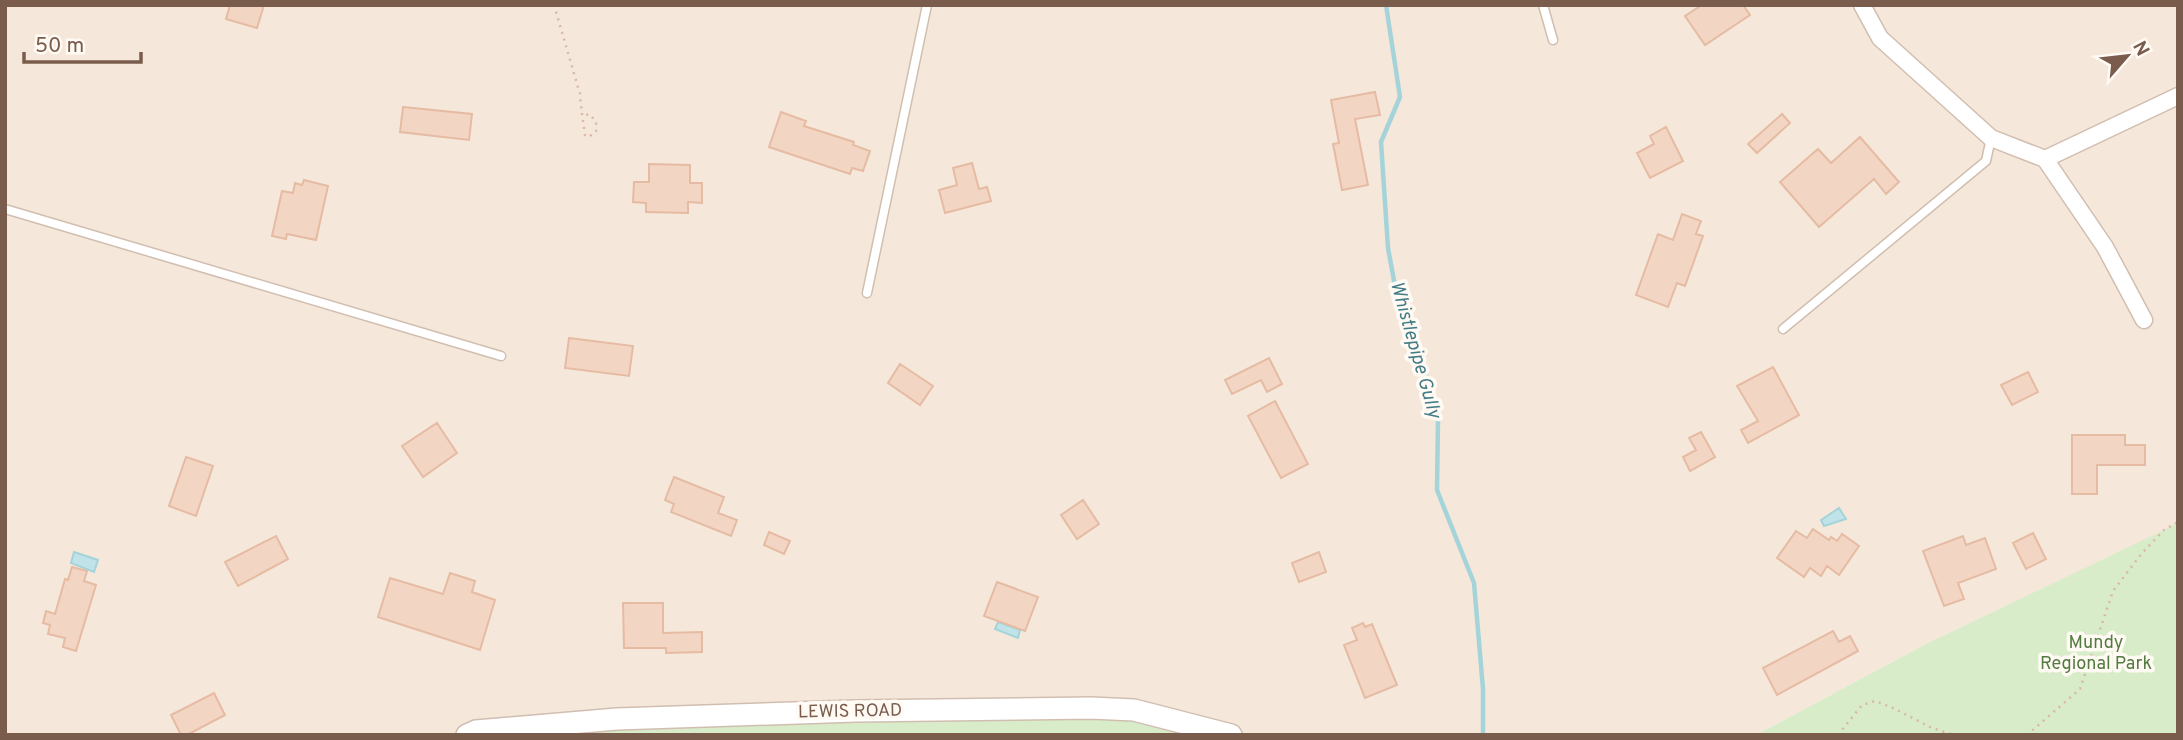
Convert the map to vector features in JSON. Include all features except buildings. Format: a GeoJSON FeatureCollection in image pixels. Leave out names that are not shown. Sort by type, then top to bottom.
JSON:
{"type":"FeatureCollection","features":[{"type":"Feature","properties":{"kind":"street"},"geometry":{"type":"LineString","coordinates":[[1862,5],[1880,38],[1991,138],[2045,159],[2105,247],[2144,320]]}},
{"type":"Feature","properties":{"kind":"street"},"geometry":{"type":"LineString","coordinates":[[2045,159],[2178,96]]}},
{"type":"Feature","properties":{"kind":"street","name":"LEWIS ROAD"},"geometry":{"type":"LineString","coordinates":[[467,735],[476,731],[617,719],[855,711],[1091,708],[1134,710],[1231,735]]}},
{"type":"Feature","properties":{"kind":"lane"},"geometry":{"type":"LineString","coordinates":[[867,293],[927,5]]}},
{"type":"Feature","properties":{"kind":"lane"},"geometry":{"type":"LineString","coordinates":[[1543,5],[1553,40]]}},
{"type":"Feature","properties":{"kind":"lane"},"geometry":{"type":"LineString","coordinates":[[1783,329],[1986,161],[1991,138]]}},
{"type":"Feature","properties":{"kind":"lane"},"geometry":{"type":"LineString","coordinates":[[5,209],[500,356]]}},
{"type":"Feature","properties":{"kind":"path"},"geometry":{"type":"LineString","coordinates":[[554,5],[580,94],[582,114],[585,135],[589,136],[596,131],[596,123],[591,115],[582,114]]}},
{"type":"Feature","properties":{"kind":"path"},"geometry":{"type":"LineString","coordinates":[[2027,735],[2080,689],[2113,591],[2142,553],[2164,530],[2178,522]]}},
{"type":"Feature","properties":{"kind":"path"},"geometry":{"type":"LineString","coordinates":[[1838,735],[1862,705],[1875,701],[1932,729],[1954,735]]}},
{"type":"Feature","properties":{"kind":"shaded area"},"geometry":{"type":"Polygon","coordinates":[[[5,5],[2178,5],[2178,524],[1926,644],[1756,735],[5,735],[5,5]]]}},
{"type":"Feature","properties":{"kind":"green space","name":"Mundy Regional Park"},"geometry":{"type":"Polygon","coordinates":[[[2178,522],[2178,735],[1756,735],[1926,644],[2178,522]]]}},
{"type":"Feature","properties":{"kind":"green space"},"geometry":{"type":"Polygon","coordinates":[[[1134,710],[1231,735],[467,735],[1134,710]]]}},
{"type":"Feature","properties":{"kind":"water"},"geometry":{"type":"Polygon","coordinates":[[[1839,508],[1846,519],[1824,526],[1821,520],[1839,508]]]}},
{"type":"Feature","properties":{"kind":"water"},"geometry":{"type":"Polygon","coordinates":[[[74,552],[98,560],[94,572],[71,563],[74,552]]]}},
{"type":"Feature","properties":{"kind":"water"},"geometry":{"type":"Polygon","coordinates":[[[998,622],[1020,630],[1018,638],[995,629],[998,622]]]}},
{"type":"Feature","properties":{"kind":"waterway","name":"Whistlepipe Gully"},"geometry":{"type":"LineString","coordinates":[[1386,5],[1400,97],[1381,142],[1388,248],[1397,297],[1422,360],[1438,419],[1437,490],[1474,583],[1483,689],[1483,735]]}}]}
